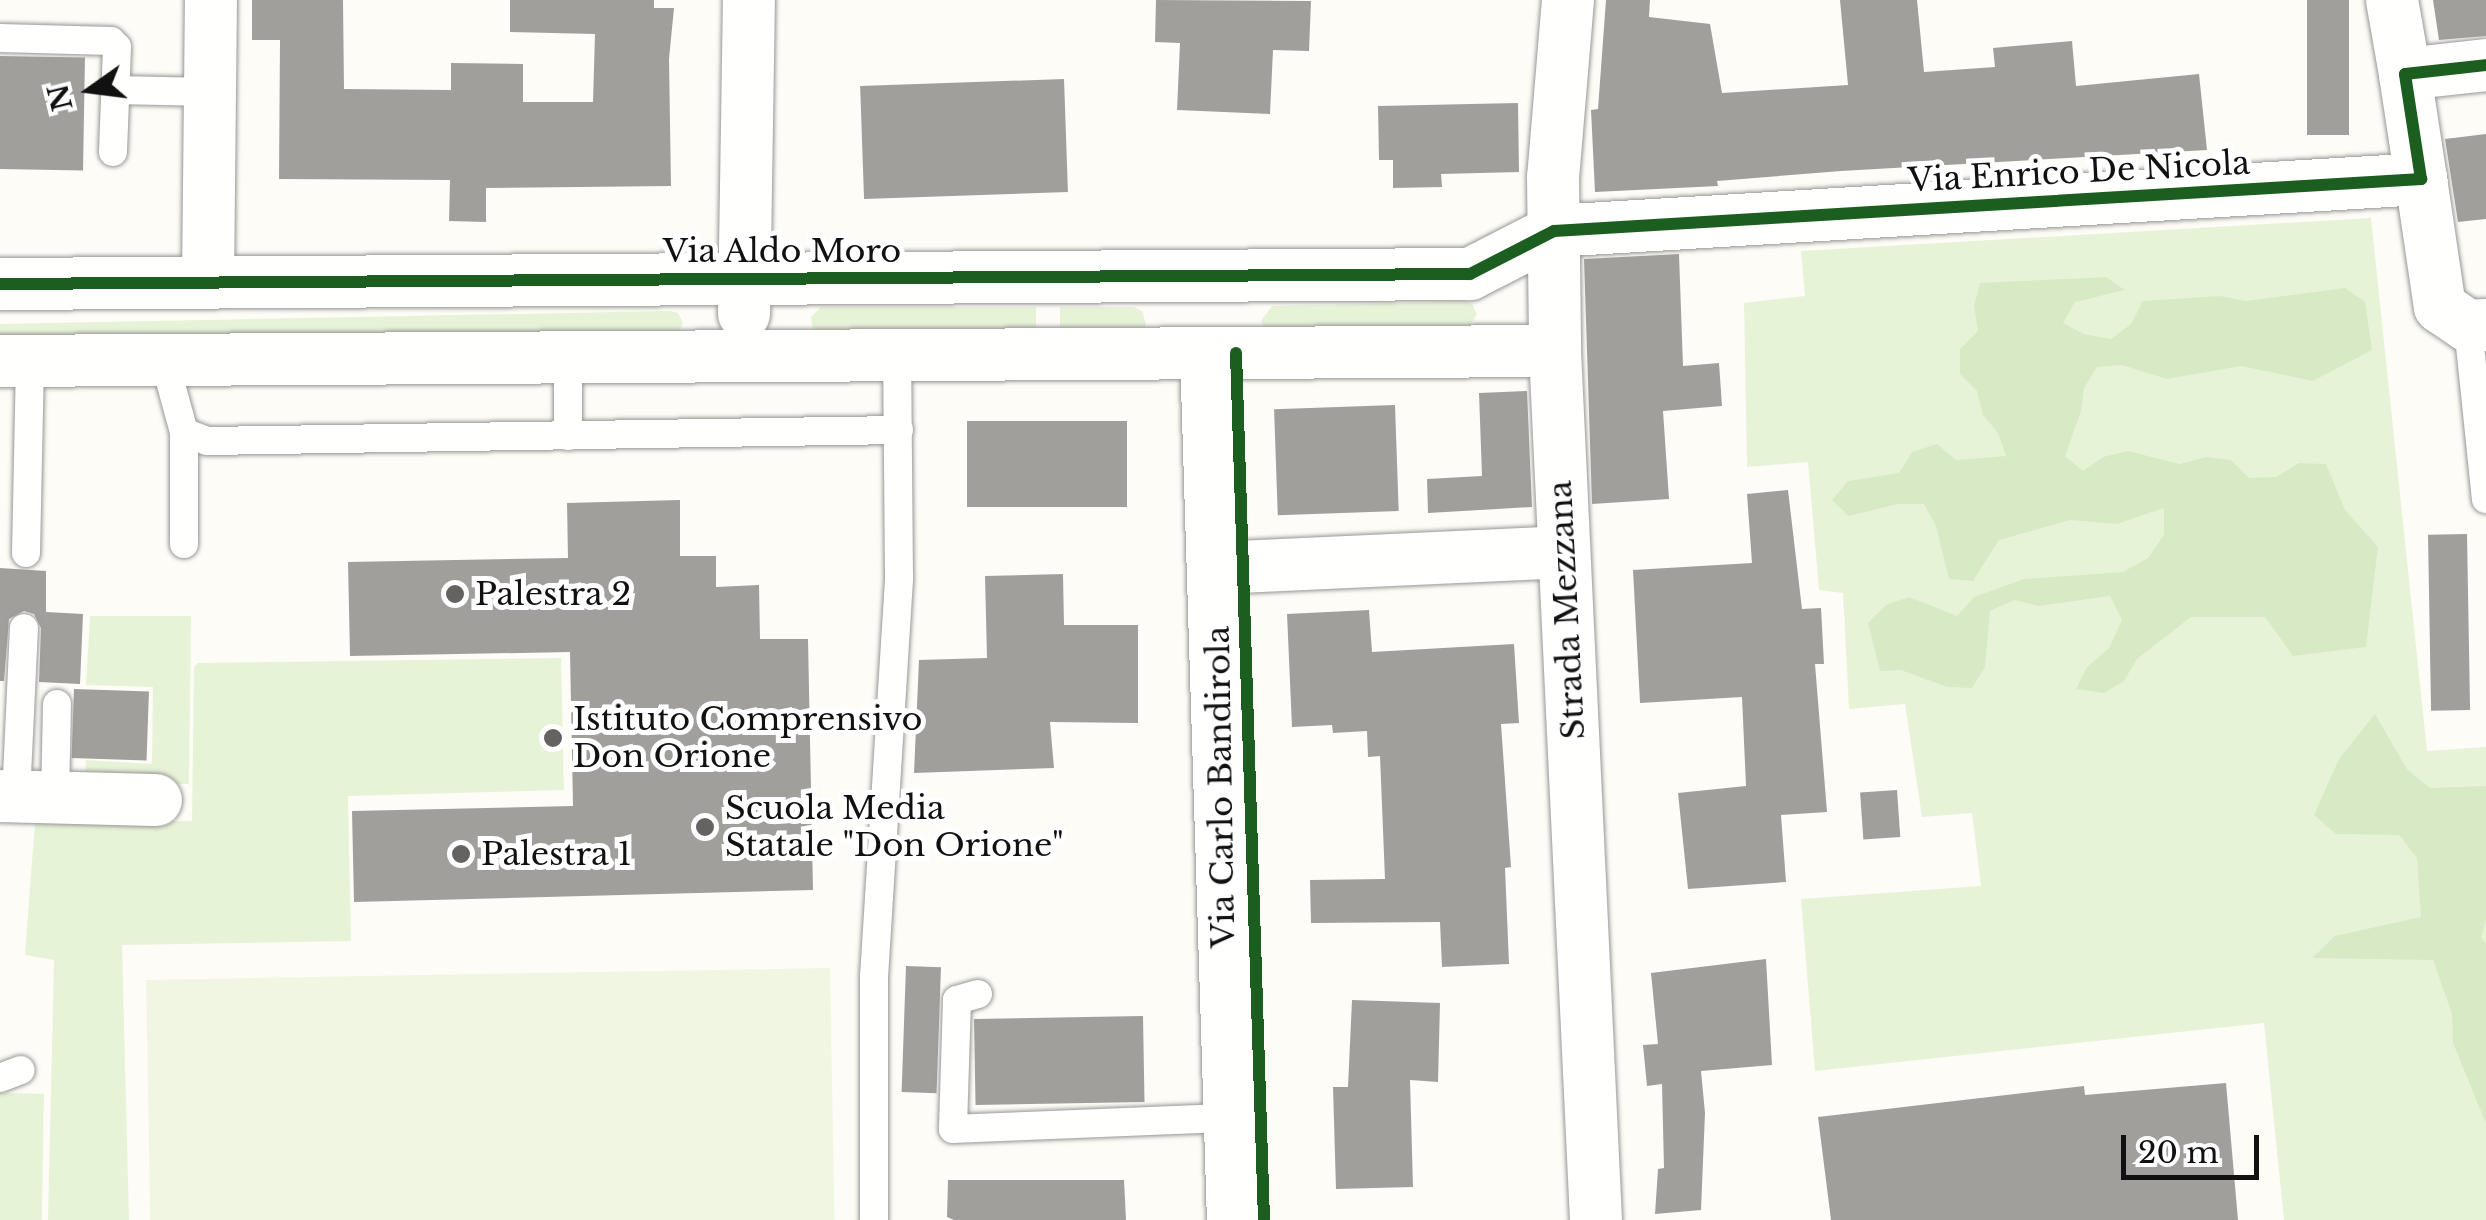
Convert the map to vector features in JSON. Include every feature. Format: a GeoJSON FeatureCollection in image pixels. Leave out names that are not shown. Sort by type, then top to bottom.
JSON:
{"type":"FeatureCollection","features":[{"type":"Feature","properties":{"kind":"street"},"geometry":{"type":"LineString","coordinates":[[208,282],[211,0]]}},
{"type":"Feature","properties":{"kind":"street"},"geometry":{"type":"LineString","coordinates":[[744,356],[749,0]]}},
{"type":"Feature","properties":{"kind":"street","name":"Strada Mezzana"},"geometry":{"type":"LineString","coordinates":[[1568,0],[1554,231],[1555,351],[1596,1220]]}},
{"type":"Feature","properties":{"kind":"street"},"geometry":{"type":"LineString","coordinates":[[2392,0],[2440,306],[2477,326]]}},
{"type":"Feature","properties":{"kind":"street"},"geometry":{"type":"LineString","coordinates":[[2405,74],[2486,65]]}},
{"type":"Feature","properties":{"kind":"street","name":"Via Enrico De Nicola"},"geometry":{"type":"LineString","coordinates":[[1554,231],[2421,179]]}},
{"type":"Feature","properties":{"kind":"street","name":"Via Aldo Moro"},"geometry":{"type":"LineString","coordinates":[[0,284],[1470,274],[1554,231]]}},
{"type":"Feature","properties":{"kind":"street"},"geometry":{"type":"LineString","coordinates":[[15,360],[1555,351]]}},
{"type":"Feature","properties":{"kind":"street","name":"Via Carlo Bandirola"},"geometry":{"type":"LineString","coordinates":[[1206,353],[1233,1220]]}},
{"type":"Feature","properties":{"kind":"street"},"geometry":{"type":"LineString","coordinates":[[1215,568],[1563,552]]}},
{"type":"Feature","properties":{"kind":"street"},"geometry":{"type":"LineString","coordinates":[[24,797],[156,800]]}},
{"type":"Feature","properties":{"kind":"lane"},"geometry":{"type":"LineString","coordinates":[[0,38],[110,40],[117,47],[113,152]]}},
{"type":"Feature","properties":{"kind":"lane"},"geometry":{"type":"LineString","coordinates":[[115,90],[210,92]]}},
{"type":"Feature","properties":{"kind":"lane"},"geometry":{"type":"LineString","coordinates":[[2477,326],[2486,499]]}},
{"type":"Feature","properties":{"kind":"lane"},"geometry":{"type":"LineString","coordinates":[[568,355],[568,436]]}},
{"type":"Feature","properties":{"kind":"lane"},"geometry":{"type":"LineString","coordinates":[[874,1220],[874,976],[899,577],[897,355]]}},
{"type":"Feature","properties":{"kind":"lane"},"geometry":{"type":"LineString","coordinates":[[164,359],[184,432],[184,544]]}},
{"type":"Feature","properties":{"kind":"lane"},"geometry":{"type":"LineString","coordinates":[[15,360],[26,553]]}},
{"type":"Feature","properties":{"kind":"lane"},"geometry":{"type":"LineString","coordinates":[[184,432],[207,441],[899,430]]}},
{"type":"Feature","properties":{"kind":"lane"},"geometry":{"type":"LineString","coordinates":[[24,628],[24,797]]}},
{"type":"Feature","properties":{"kind":"lane"},"geometry":{"type":"LineString","coordinates":[[24,797],[57,704]]}},
{"type":"Feature","properties":{"kind":"lane"},"geometry":{"type":"LineString","coordinates":[[978,994],[957,1000],[952,1129],[1229,1118]]}},
{"type":"Feature","properties":{"kind":"green space"},"geometry":{"type":"Polygon","coordinates":[[[2371,218],[2427,751],[2486,747],[2486,1220],[2284,1220],[2264,1023],[1815,1071],[1801,899],[1981,886],[1972,813],[1922,817],[1905,704],[1849,709],[1843,593],[1819,590],[1808,462],[1747,467],[1744,303],[1805,296],[1801,251],[2371,218]]]}},
{"type":"Feature","properties":{"kind":"green space"},"geometry":{"type":"Polygon","coordinates":[[[2106,277],[2125,290],[2075,302],[2063,323],[2084,334],[2111,339],[2131,324],[2143,301],[2220,296],[2246,301],[2345,288],[2365,302],[2372,350],[2313,381],[2241,366],[2167,379],[2122,365],[2097,367],[2084,388],[2081,411],[2065,456],[2083,471],[2103,457],[2128,451],[2179,464],[2206,457],[2231,460],[2249,478],[2276,477],[2299,463],[2326,464],[2345,510],[2378,547],[2366,647],[2293,656],[2265,617],[2191,617],[2137,659],[2124,681],[2104,693],[2076,689],[2087,667],[2109,648],[2122,620],[2110,596],[2038,606],[2014,600],[1990,611],[1985,667],[1972,688],[1947,687],[1901,670],[1880,671],[1868,623],[1886,605],[1909,597],[1957,616],[1974,597],[2024,579],[2123,572],[2148,558],[2164,535],[2164,508],[2117,524],[2070,520],[1999,540],[1973,581],[1949,579],[1936,526],[1924,504],[1898,504],[1849,516],[1832,500],[1848,481],[1899,473],[1912,452],[1937,444],[1956,460],[2006,456],[1998,433],[1983,415],[1977,391],[1960,374],[1960,349],[1978,331],[1974,306],[1980,283],[2106,277]]]}},
{"type":"Feature","properties":{"kind":"green space"},"geometry":{"type":"Polygon","coordinates":[[[1472,304],[1477,314],[1469,327],[1265,328],[1261,321],[1272,306],[1472,304]]]}},
{"type":"Feature","properties":{"kind":"green space"},"geometry":{"type":"Polygon","coordinates":[[[821,307],[1036,307],[1036,335],[813,330],[811,317],[821,307]]]}},
{"type":"Feature","properties":{"kind":"green space"},"geometry":{"type":"Polygon","coordinates":[[[1060,307],[1134,307],[1142,311],[1146,324],[1145,328],[1060,335],[1060,307]]]}},
{"type":"Feature","properties":{"kind":"green space"},"geometry":{"type":"Polygon","coordinates":[[[678,313],[683,323],[678,333],[0,347],[0,324],[678,313]]]}},
{"type":"Feature","properties":{"kind":"green space"},"geometry":{"type":"Polygon","coordinates":[[[90,616],[191,616],[189,784],[85,783],[86,760],[152,764],[153,687],[86,685],[90,616]]]}},
{"type":"Feature","properties":{"kind":"green space"},"geometry":{"type":"Polygon","coordinates":[[[561,658],[564,790],[348,796],[351,941],[122,945],[129,1220],[48,1220],[54,960],[25,955],[35,822],[192,821],[194,667],[198,663],[561,658]]]}},
{"type":"Feature","properties":{"kind":"green space"},"geometry":{"type":"Polygon","coordinates":[[[2375,714],[2407,769],[2430,788],[2486,786],[2486,921],[2481,937],[2486,944],[2486,1124],[2453,1043],[2452,1014],[2433,960],[2312,958],[2335,936],[2421,917],[2417,858],[2399,835],[2336,834],[2314,815],[2339,759],[2375,714]]]}},
{"type":"Feature","properties":{"kind":"green space"},"geometry":{"type":"Polygon","coordinates":[[[830,968],[834,1220],[150,1220],[146,980],[830,968]]]}},
{"type":"Feature","properties":{"kind":"green space"},"geometry":{"type":"Polygon","coordinates":[[[0,1093],[44,1094],[42,1220],[0,1220],[0,1093]]]}},
{"type":"Feature","properties":{"kind":"building"},"geometry":{"type":"Polygon","coordinates":[[[252,0],[343,0],[344,89],[451,90],[451,63],[523,64],[523,102],[593,102],[595,34],[510,32],[510,0],[654,0],[654,8],[674,8],[669,59],[671,186],[486,188],[486,222],[449,221],[450,180],[279,179],[280,40],[252,40],[252,0]]]}},
{"type":"Feature","properties":{"kind":"building"},"geometry":{"type":"Polygon","coordinates":[[[1156,0],[1311,1],[1309,51],[1273,50],[1270,114],[1177,110],[1180,43],[1155,42],[1156,0]]]}},
{"type":"Feature","properties":{"kind":"building"},"geometry":{"type":"Polygon","coordinates":[[[1606,0],[1650,0],[1649,17],[1710,24],[1722,93],[1848,85],[1840,0],[1917,0],[1924,72],[1995,67],[1993,48],[2072,41],[2076,86],[2199,74],[2207,150],[1841,171],[1717,181],[1718,186],[1595,192],[1591,110],[1598,109],[1606,0]]]}},
{"type":"Feature","properties":{"kind":"building"},"geometry":{"type":"Polygon","coordinates":[[[2307,0],[2349,0],[2349,135],[2307,135],[2307,0]]]}},
{"type":"Feature","properties":{"kind":"building"},"geometry":{"type":"Polygon","coordinates":[[[2433,0],[2486,0],[2486,36],[2439,40],[2433,0]]]}},
{"type":"Feature","properties":{"kind":"building"},"geometry":{"type":"Polygon","coordinates":[[[0,56],[85,57],[83,170],[0,169],[0,56]]]}},
{"type":"Feature","properties":{"kind":"building"},"geometry":{"type":"Polygon","coordinates":[[[1064,79],[1068,192],[864,199],[860,86],[1064,79]]]}},
{"type":"Feature","properties":{"kind":"building"},"geometry":{"type":"Polygon","coordinates":[[[1518,103],[1519,172],[1441,174],[1442,187],[1393,188],[1393,160],[1379,160],[1378,106],[1518,103]]]}},
{"type":"Feature","properties":{"kind":"building"},"geometry":{"type":"Polygon","coordinates":[[[2486,134],[2486,219],[2458,222],[2445,139],[2486,134]]]}},
{"type":"Feature","properties":{"kind":"building"},"geometry":{"type":"Polygon","coordinates":[[[1679,254],[1683,366],[1719,363],[1722,406],[1663,411],[1669,499],[1592,504],[1584,259],[1679,254]]]}},
{"type":"Feature","properties":{"kind":"building"},"geometry":{"type":"Polygon","coordinates":[[[1527,391],[1532,507],[1428,513],[1427,479],[1482,476],[1479,393],[1527,391]]]}},
{"type":"Feature","properties":{"kind":"building"},"geometry":{"type":"Polygon","coordinates":[[[1395,405],[1399,511],[1278,515],[1274,409],[1395,405]]]}},
{"type":"Feature","properties":{"kind":"building"},"geometry":{"type":"Polygon","coordinates":[[[967,421],[1127,421],[1127,507],[967,507],[967,421]]]}},
{"type":"Feature","properties":{"kind":"building"},"geometry":{"type":"Polygon","coordinates":[[[1788,490],[1802,609],[1821,608],[1824,664],[1815,664],[1827,812],[1781,815],[1786,882],[1688,889],[1678,793],[1746,786],[1742,697],[1640,703],[1633,570],[1752,563],[1747,494],[1788,490]]]}},
{"type":"Feature","properties":{"kind":"building"},"geometry":{"type":"Polygon","coordinates":[[[680,500],[680,556],[716,556],[716,587],[759,585],[760,639],[808,639],[813,890],[354,902],[352,811],[573,806],[570,652],[350,656],[348,562],[568,558],[567,503],[680,500]]]}},
{"type":"Feature","properties":{"kind":"building"},"geometry":{"type":"Polygon","coordinates":[[[2467,534],[2470,710],[2431,711],[2428,535],[2467,534]]]}},
{"type":"Feature","properties":{"kind":"building"},"geometry":{"type":"Polygon","coordinates":[[[0,568],[46,571],[46,612],[83,614],[80,684],[39,682],[41,628],[34,614],[24,611],[9,619],[4,681],[0,681],[0,568]]]}},
{"type":"Feature","properties":{"kind":"building"},"geometry":{"type":"Polygon","coordinates":[[[1063,574],[1064,625],[1138,625],[1138,723],[1050,722],[1054,768],[914,773],[919,660],[987,658],[985,576],[1063,574]]]}},
{"type":"Feature","properties":{"kind":"building"},"geometry":{"type":"Polygon","coordinates":[[[1369,610],[1372,652],[1514,644],[1519,723],[1501,724],[1511,867],[1505,868],[1509,964],[1442,967],[1440,922],[1311,923],[1310,880],[1385,879],[1380,756],[1368,757],[1367,731],[1333,733],[1332,725],[1292,727],[1287,614],[1369,610]]]}},
{"type":"Feature","properties":{"kind":"building"},"geometry":{"type":"Polygon","coordinates":[[[74,689],[149,692],[147,761],[72,758],[74,689]]]}},
{"type":"Feature","properties":{"kind":"building"},"geometry":{"type":"Polygon","coordinates":[[[1897,790],[1900,837],[1863,839],[1860,793],[1897,790]]]}},
{"type":"Feature","properties":{"kind":"building"},"geometry":{"type":"Polygon","coordinates":[[[1766,959],[1772,1065],[1701,1071],[1705,1113],[1701,1210],[1655,1214],[1658,1169],[1664,1168],[1662,1084],[1647,1086],[1643,1045],[1658,1044],[1651,973],[1766,959]]]}},
{"type":"Feature","properties":{"kind":"building"},"geometry":{"type":"Polygon","coordinates":[[[906,966],[941,967],[937,1093],[902,1092],[906,966]]]}},
{"type":"Feature","properties":{"kind":"building"},"geometry":{"type":"Polygon","coordinates":[[[1352,1000],[1440,1003],[1438,1082],[1410,1080],[1413,1187],[1336,1189],[1333,1087],[1348,1087],[1352,1000]]]}},
{"type":"Feature","properties":{"kind":"building"},"geometry":{"type":"Polygon","coordinates":[[[1143,1016],[1145,1102],[976,1105],[974,1019],[1143,1016]]]}},
{"type":"Feature","properties":{"kind":"building"},"geometry":{"type":"Polygon","coordinates":[[[2226,1083],[2238,1220],[1831,1220],[1818,1117],[2084,1086],[2085,1095],[2226,1083]]]}},
{"type":"Feature","properties":{"kind":"building"},"geometry":{"type":"Polygon","coordinates":[[[948,1180],[1124,1180],[1126,1220],[954,1220],[947,1217],[948,1180]]]}},
{"type":"Feature","properties":{"kind":"cycle path"},"geometry":{"type":"LineString","coordinates":[[0,284],[1470,274],[1554,231],[2421,179],[2405,74],[2486,65]]}},
{"type":"Feature","properties":{"kind":"cycle path"},"geometry":{"type":"LineString","coordinates":[[1236,353],[1264,1220]]}},
{"type":"Feature","properties":{"kind":"place","name":"Palestra 2"},"geometry":{"type":"Point","coordinates":[455,594]}},
{"type":"Feature","properties":{"kind":"place","name":"Istituto Comprensivo Don Orione"},"geometry":{"type":"Point","coordinates":[553,738]}},
{"type":"Feature","properties":{"kind":"place","name":"Scuola Media Statale \"Don Orione\""},"geometry":{"type":"Point","coordinates":[705,827]}},
{"type":"Feature","properties":{"kind":"place","name":"Palestra 1"},"geometry":{"type":"Point","coordinates":[461,854]}}]}
